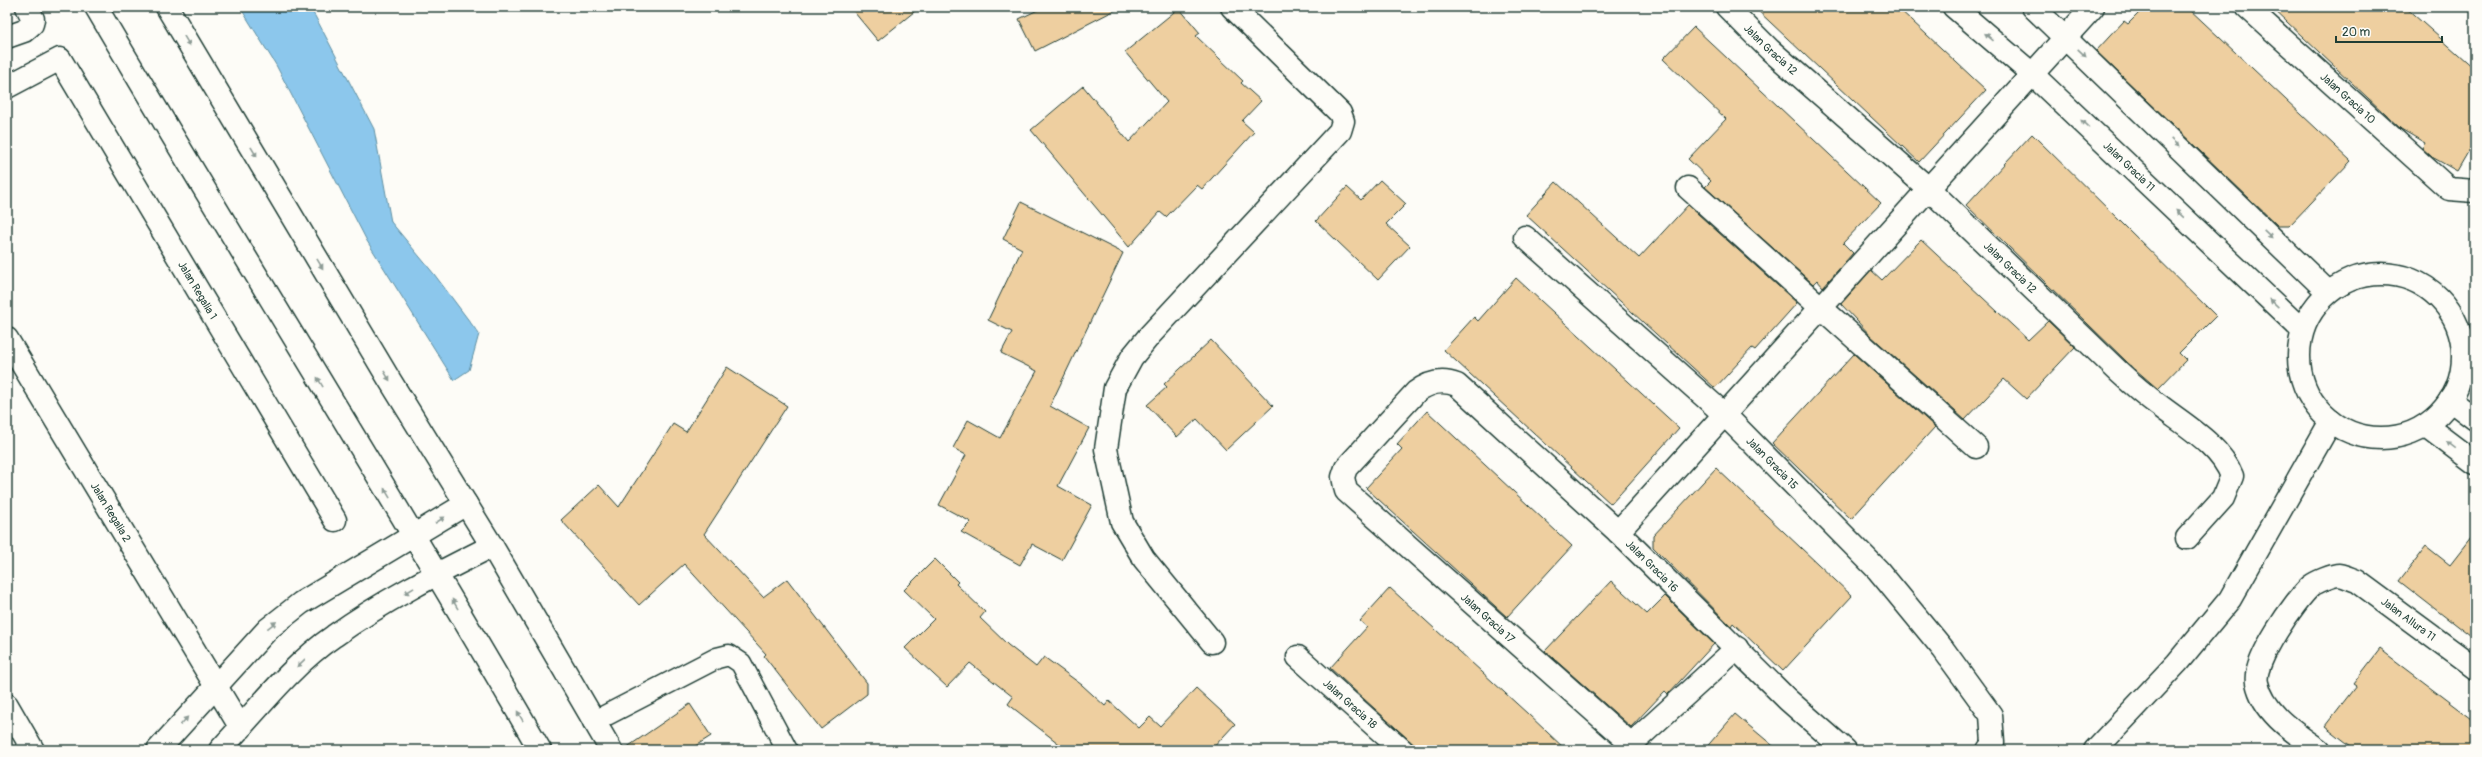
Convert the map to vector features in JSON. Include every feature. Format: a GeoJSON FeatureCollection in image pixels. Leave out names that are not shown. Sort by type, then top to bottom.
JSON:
{"type":"FeatureCollection","features":[{"type":"Feature","properties":{"kind":"street"},"geometry":{"type":"LineString","coordinates":[[96,7],[414,537],[438,574],[540,750]]}},
{"type":"Feature","properties":{"kind":"street"},"geometry":{"type":"LineString","coordinates":[[167,7],[492,546],[593,722],[612,750]]}},
{"type":"Feature","properties":{"kind":"street"},"geometry":{"type":"LineString","coordinates":[[1212,642],[1144,559],[1122,522],[1106,449],[1115,388],[1132,357],[1150,335],[1340,131],[1343,121],[1340,113],[1232,7]]}},
{"type":"Feature","properties":{"kind":"street","name":"Jalan Gracia 12"},"geometry":{"type":"LineString","coordinates":[[1727,7],[1770,50],[1929,189],[2119,372],[2145,395],[2211,445],[2227,463],[2232,476],[2223,498],[2187,538]]}},
{"type":"Feature","properties":{"kind":"street","name":"Jalan Gracia 11"},"geometry":{"type":"LineString","coordinates":[[1954,7],[2032,74],[2302,330]]}},
{"type":"Feature","properties":{"kind":"street"},"geometry":{"type":"LineString","coordinates":[[2033,7],[2066,37],[2328,292]]}},
{"type":"Feature","properties":{"kind":"street"},"geometry":{"type":"LineString","coordinates":[[1618,532],[2093,7]]}},
{"type":"Feature","properties":{"kind":"street","name":"Jalan Gracia 10"},"geometry":{"type":"LineString","coordinates":[[2247,7],[2448,189],[2475,191]]}},
{"type":"Feature","properties":{"kind":"street"},"geometry":{"type":"LineString","coordinates":[[7,37],[29,28],[30,13]]}},
{"type":"Feature","properties":{"kind":"street","name":"Jalan Regalia 1"},"geometry":{"type":"LineString","coordinates":[[7,87],[60,59],[335,520]]}},
{"type":"Feature","properties":{"kind":"street"},"geometry":{"type":"LineString","coordinates":[[1688,188],[1976,447]]}},
{"type":"Feature","properties":{"kind":"street","name":"Jalan Gracia 15"},"geometry":{"type":"LineString","coordinates":[[1524,238],[1724,415],[1878,570],[1943,649],[1991,716],[1993,743],[1988,750]]}},
{"type":"Feature","properties":{"kind":"street"},"geometry":{"type":"LineString","coordinates":[[2398,274],[2431,289],[2455,317],[2465,352],[2446,409],[2426,426],[2395,438],[2361,436],[2331,422],[2309,396],[2298,363],[2302,330],[2328,292],[2361,275],[2398,274]]}},
{"type":"Feature","properties":{"kind":"street","name":"Jalan Regalia 2"},"geometry":{"type":"LineString","coordinates":[[7,338],[241,728]]}},
{"type":"Feature","properties":{"kind":"street","name":"Jalan Gracia 16"},"geometry":{"type":"LineString","coordinates":[[1346,491],[1343,477],[1346,468],[1416,392],[1426,384],[1439,381],[1448,381],[1457,385],[1618,532],[1788,700],[1845,750]]}},
{"type":"Feature","properties":{"kind":"street"},"geometry":{"type":"LineString","coordinates":[[2450,400],[2475,419]]}},
{"type":"Feature","properties":{"kind":"street"},"geometry":{"type":"LineString","coordinates":[[2095,750],[2177,663],[2230,599],[2331,422]]}},
{"type":"Feature","properties":{"kind":"street"},"geometry":{"type":"LineString","coordinates":[[2426,426],[2475,463]]}},
{"type":"Feature","properties":{"kind":"street","name":"Jalan Gracia 17"},"geometry":{"type":"LineString","coordinates":[[1346,491],[1628,747]]}},
{"type":"Feature","properties":{"kind":"street"},"geometry":{"type":"LineString","coordinates":[[158,750],[268,629],[301,603],[414,537],[466,504]]}},
{"type":"Feature","properties":{"kind":"street"},"geometry":{"type":"LineString","coordinates":[[220,750],[302,662],[333,636],[438,574],[492,546]]}},
{"type":"Feature","properties":{"kind":"street","name":"Jalan Allura 11"},"geometry":{"type":"LineString","coordinates":[[2319,750],[2280,720],[2263,698],[2256,680],[2261,658],[2298,599],[2312,585],[2339,575],[2357,581],[2389,603],[2475,668]]}},
{"type":"Feature","properties":{"kind":"street"},"geometry":{"type":"LineString","coordinates":[[1628,747],[1737,648]]}},
{"type":"Feature","properties":{"kind":"street","name":"Jalan Gracia 18"},"geometry":{"type":"LineString","coordinates":[[1298,657],[1402,750]]}},
{"type":"Feature","properties":{"kind":"street"},"geometry":{"type":"LineString","coordinates":[[7,705],[33,750]]}},
{"type":"Feature","properties":{"kind":"lane"},"geometry":{"type":"LineString","coordinates":[[593,722],[717,658],[729,655],[741,663],[787,750]]}},
{"type":"Feature","properties":{"kind":"water"},"geometry":{"type":"Polygon","coordinates":[[[240,7],[309,7],[315,16],[374,129],[391,222],[434,274],[479,334],[469,370],[454,380],[367,241],[276,65],[240,7]]]}},
{"type":"Feature","properties":{"kind":"building"},"geometry":{"type":"Polygon","coordinates":[[[850,7],[920,7],[878,41],[850,7]]]}},
{"type":"Feature","properties":{"kind":"building"},"geometry":{"type":"Polygon","coordinates":[[[1044,7],[1121,7],[1035,51],[1019,19],[1044,7]]]}},
{"type":"Feature","properties":{"kind":"building"},"geometry":{"type":"Polygon","coordinates":[[[1754,7],[1897,7],[1986,90],[1919,162],[1754,7]]]}},
{"type":"Feature","properties":{"kind":"building"},"geometry":{"type":"Polygon","coordinates":[[[2145,7],[2187,7],[2351,161],[2289,226],[2278,226],[2096,51],[2124,21],[2128,24],[2145,7]]]}},
{"type":"Feature","properties":{"kind":"building"},"geometry":{"type":"Polygon","coordinates":[[[2271,7],[2405,7],[2475,69],[2475,140],[2457,171],[2432,157],[2422,148],[2425,143],[2401,129],[2271,7]]]}},
{"type":"Feature","properties":{"kind":"building"},"geometry":{"type":"Polygon","coordinates":[[[1179,8],[1200,33],[1196,36],[1243,81],[1241,83],[1261,101],[1242,121],[1254,132],[1202,189],[1197,185],[1166,217],[1160,212],[1129,247],[1031,130],[1083,86],[1129,142],[1167,102],[1125,52],[1179,8]]]}},
{"type":"Feature","properties":{"kind":"building"},"geometry":{"type":"Polygon","coordinates":[[[1694,27],[1881,203],[1843,243],[1853,253],[1823,287],[1817,280],[1813,284],[1705,187],[1711,181],[1688,159],[1726,119],[1663,59],[1694,27]]]}},
{"type":"Feature","properties":{"kind":"building"},"geometry":{"type":"Polygon","coordinates":[[[2032,134],[2216,316],[2179,353],[2186,360],[2158,389],[2128,363],[1966,205],[2032,134]]]}},
{"type":"Feature","properties":{"kind":"building"},"geometry":{"type":"Polygon","coordinates":[[[1380,180],[1406,204],[1386,224],[1410,246],[1378,280],[1316,221],[1347,187],[1361,200],[1380,180]]]}},
{"type":"Feature","properties":{"kind":"building"},"geometry":{"type":"Polygon","coordinates":[[[1556,182],[1639,258],[1688,205],[1797,303],[1755,350],[1752,348],[1715,388],[1526,215],[1556,182]]]}},
{"type":"Feature","properties":{"kind":"building"},"geometry":{"type":"Polygon","coordinates":[[[1021,202],[1123,253],[1050,406],[1089,428],[1058,486],[1092,505],[1062,560],[1032,544],[1020,565],[961,532],[971,522],[939,505],[966,455],[953,448],[968,420],[1000,438],[1037,371],[1001,353],[1012,332],[988,320],[1022,249],[1003,239],[1021,202]]]}},
{"type":"Feature","properties":{"kind":"building"},"geometry":{"type":"Polygon","coordinates":[[[1921,240],[2028,340],[2048,321],[2075,347],[2026,399],[2004,379],[1965,420],[1871,336],[1841,304],[1871,270],[1882,280],[1921,240]]]}},
{"type":"Feature","properties":{"kind":"building"},"geometry":{"type":"Polygon","coordinates":[[[1516,278],[1679,428],[1611,504],[1444,350],[1474,317],[1478,321],[1516,278]]]}},
{"type":"Feature","properties":{"kind":"building"},"geometry":{"type":"Polygon","coordinates":[[[1211,340],[1273,406],[1226,450],[1197,419],[1177,437],[1147,405],[1167,387],[1164,384],[1211,340]]]}},
{"type":"Feature","properties":{"kind":"building"},"geometry":{"type":"Polygon","coordinates":[[[1854,354],[1935,427],[1851,519],[1772,443],[1854,354]]]}},
{"type":"Feature","properties":{"kind":"building"},"geometry":{"type":"Polygon","coordinates":[[[727,367],[787,406],[704,534],[763,597],[787,579],[867,683],[867,694],[821,729],[764,656],[766,654],[684,564],[639,605],[561,520],[599,485],[619,507],[673,424],[686,432],[727,367]]]}},
{"type":"Feature","properties":{"kind":"building"},"geometry":{"type":"Polygon","coordinates":[[[1427,411],[1572,546],[1507,617],[1366,488],[1402,449],[1397,444],[1427,411]]]}},
{"type":"Feature","properties":{"kind":"building"},"geometry":{"type":"Polygon","coordinates":[[[1716,468],[1852,596],[1783,671],[1733,623],[1731,626],[1653,547],[1653,536],[1716,468]]]}},
{"type":"Feature","properties":{"kind":"building"},"geometry":{"type":"Polygon","coordinates":[[[2475,533],[2475,640],[2399,581],[2426,546],[2450,565],[2475,533]]]}},
{"type":"Feature","properties":{"kind":"building"},"geometry":{"type":"Polygon","coordinates":[[[935,559],[958,582],[956,584],[985,612],[980,618],[1008,645],[1036,667],[1044,657],[1082,685],[1105,706],[1109,701],[1139,728],[1150,717],[1160,726],[1196,688],[1235,724],[1211,750],[1067,750],[1008,704],[1013,697],[970,663],[947,687],[905,648],[934,619],[904,590],[935,559]]]}},
{"type":"Feature","properties":{"kind":"building"},"geometry":{"type":"Polygon","coordinates":[[[1611,581],[1647,614],[1665,596],[1714,644],[1668,694],[1665,691],[1631,727],[1545,651],[1611,581]]]}},
{"type":"Feature","properties":{"kind":"building"},"geometry":{"type":"Polygon","coordinates":[[[1390,588],[1566,750],[1420,750],[1330,668],[1367,627],[1360,621],[1390,588]]]}},
{"type":"Feature","properties":{"kind":"building"},"geometry":{"type":"Polygon","coordinates":[[[2380,649],[2475,721],[2475,750],[2356,750],[2325,726],[2356,686],[2353,684],[2380,649]]]}},
{"type":"Feature","properties":{"kind":"building"},"geometry":{"type":"Polygon","coordinates":[[[690,704],[711,736],[689,750],[623,750],[690,704]]]}},
{"type":"Feature","properties":{"kind":"building"},"geometry":{"type":"Polygon","coordinates":[[[1735,714],[1778,750],[1704,750],[1735,714]]]}}]}
